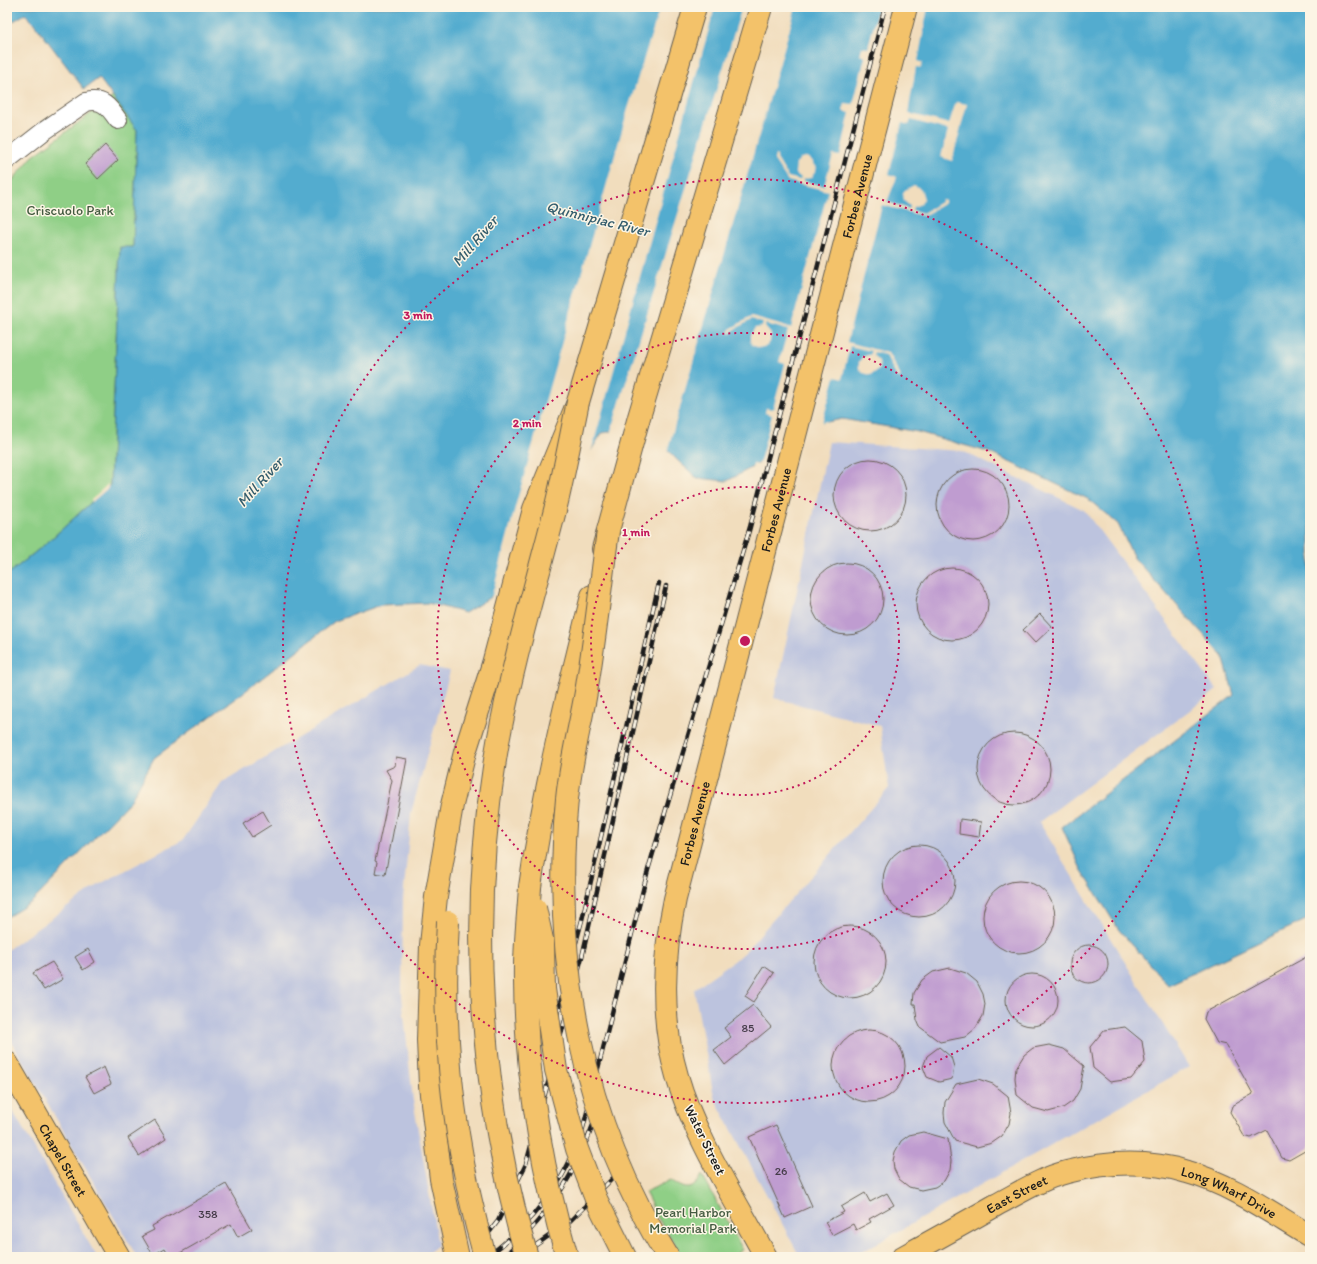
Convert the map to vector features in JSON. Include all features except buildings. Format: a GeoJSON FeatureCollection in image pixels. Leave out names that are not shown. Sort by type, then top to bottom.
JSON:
{"type":"FeatureCollection","features":[{"type":"Feature","properties":{"kind":"main road"},"geometry":{"type":"LineString","coordinates":[[527,1257],[504,1165],[488,1072],[482,979],[486,838],[491,790],[507,696],[554,515],[578,402],[695,7]]}},
{"type":"Feature","properties":{"kind":"main road"},"geometry":{"type":"LineString","coordinates":[[567,1257],[544,1168],[530,1075],[525,980],[530,887],[537,840],[571,680],[608,531],[646,394],[761,7]]}},
{"type":"Feature","properties":{"kind":"main road","name":"Forbes Avenue"},"geometry":{"type":"LineString","coordinates":[[667,1016],[667,943],[675,899],[906,7]]}},
{"type":"Feature","properties":{"kind":"main road"},"geometry":{"type":"LineString","coordinates":[[458,1257],[441,1179],[430,1086],[428,1040],[431,945],[436,897],[452,805],[465,752],[493,664],[534,509],[578,402]]}},
{"type":"Feature","properties":{"kind":"main road"},"geometry":{"type":"LineString","coordinates":[[608,531],[588,681],[575,742],[567,798],[564,896],[566,955],[582,1054],[600,1116],[629,1187],[668,1257]]}},
{"type":"Feature","properties":{"kind":"main road"},"geometry":{"type":"LineString","coordinates":[[484,1257],[466,1187],[452,1102],[446,1042],[445,983],[448,922],[460,828],[493,664]]}},
{"type":"Feature","properties":{"kind":"main road"},"geometry":{"type":"LineString","coordinates":[[530,887],[543,944],[544,988],[547,1016],[562,1096],[577,1149],[587,1177],[606,1221],[625,1257]]}},
{"type":"Feature","properties":{"kind":"main road","name":"Water Street"},"geometry":{"type":"LineString","coordinates":[[667,1016],[672,1056],[684,1098],[702,1139],[766,1257]]}},
{"type":"Feature","properties":{"kind":"main road","name":"Chapel Street"},"geometry":{"type":"LineString","coordinates":[[7,1063],[119,1257]]}},
{"type":"Feature","properties":{"kind":"main road","name":"East Street"},"geometry":{"type":"LineString","coordinates":[[904,1257],[1040,1182],[1066,1172],[1092,1167],[1118,1164],[1141,1164]]}},
{"type":"Feature","properties":{"kind":"main road","name":"Long Wharf Drive"},"geometry":{"type":"LineString","coordinates":[[1141,1164],[1187,1172],[1211,1180],[1233,1191],[1310,1236]]}},
{"type":"Feature","properties":{"kind":"street"},"geometry":{"type":"LineString","coordinates":[[7,160],[49,127],[86,102],[94,100],[101,101],[108,106],[118,120]]}},
{"type":"Feature","properties":{"kind":"shaded area"},"geometry":{"type":"Polygon","coordinates":[[[829,442],[962,451],[1084,510],[1217,690],[1039,822],[1189,1067],[853,1257],[800,1257],[714,1097],[694,989],[742,955],[889,788],[880,726],[774,698],[829,442]]]}},
{"type":"Feature","properties":{"kind":"shaded area"},"geometry":{"type":"Polygon","coordinates":[[[420,665],[450,671],[411,813],[403,900],[402,996],[413,1100],[438,1245],[423,1257],[137,1257],[7,1034],[7,950],[100,884],[183,840],[222,783],[420,665]]]}},
{"type":"Feature","properties":{"kind":"shaded area"},"geometry":{"type":"Polygon","coordinates":[[[7,1101],[97,1257],[7,1257],[7,1101]]]}},
{"type":"Feature","properties":{"kind":"green space","name":"Criscuolo Park"},"geometry":{"type":"Polygon","coordinates":[[[113,97],[137,130],[133,248],[120,247],[110,485],[49,541],[7,575],[7,187],[32,157],[113,97]]]}},
{"type":"Feature","properties":{"kind":"green space","name":"Pearl Harbor Memorial Park"},"geometry":{"type":"Polygon","coordinates":[[[702,1175],[743,1250],[737,1253],[739,1257],[683,1257],[659,1220],[645,1192],[671,1180],[685,1188],[689,1188],[699,1181],[702,1175]]]}},
{"type":"Feature","properties":{"kind":"water"},"geometry":{"type":"Polygon","coordinates":[[[7,7],[1310,7],[1310,918],[1168,985],[1119,930],[1081,869],[1062,827],[1234,695],[1223,656],[1134,558],[1118,524],[1088,499],[988,452],[918,432],[842,419],[795,429],[758,464],[727,481],[697,478],[659,441],[628,429],[602,433],[505,588],[465,613],[428,603],[381,605],[335,621],[248,689],[154,758],[131,800],[32,902],[7,917],[7,575],[49,541],[110,485],[120,247],[133,247],[137,130],[99,78],[84,89],[33,22],[25,14],[7,25],[7,7]]]}},
{"type":"Feature","properties":{"kind":"pier"},"geometry":{"type":"Polygon","coordinates":[[[660,7],[715,7],[590,456],[506,589],[491,599],[516,504],[628,109],[660,7]]]}},
{"type":"Feature","properties":{"kind":"pier"},"geometry":{"type":"Polygon","coordinates":[[[742,7],[796,7],[667,452],[658,442],[628,432],[610,434],[742,7]]]}},
{"type":"Feature","properties":{"kind":"pier"},"geometry":{"type":"Polygon","coordinates":[[[878,7],[928,7],[918,61],[923,63],[921,68],[916,67],[908,113],[949,124],[956,102],[967,104],[952,161],[941,157],[948,130],[911,120],[909,125],[902,123],[889,174],[897,177],[887,202],[909,209],[910,206],[904,201],[903,193],[905,190],[914,185],[921,189],[924,199],[921,204],[913,207],[912,210],[923,213],[941,202],[942,199],[945,200],[945,203],[923,216],[882,205],[847,342],[888,353],[900,375],[900,378],[897,377],[886,355],[874,352],[873,355],[879,361],[880,369],[871,375],[863,373],[859,369],[859,362],[862,357],[871,354],[871,351],[850,346],[842,379],[835,377],[822,423],[825,421],[831,423],[796,431],[759,465],[772,415],[765,413],[766,408],[773,409],[785,364],[779,362],[788,330],[766,324],[765,327],[771,334],[770,342],[767,346],[759,348],[752,345],[750,335],[755,328],[762,327],[763,323],[751,320],[732,331],[731,334],[729,333],[730,329],[751,317],[791,328],[828,191],[788,181],[774,160],[775,155],[777,156],[777,159],[788,177],[800,180],[801,178],[795,173],[796,163],[801,158],[806,157],[810,159],[816,168],[815,172],[811,178],[804,179],[804,181],[824,186],[833,155],[840,156],[850,113],[843,111],[845,104],[853,105],[865,57],[860,55],[862,47],[868,48],[878,7]]]}},
{"type":"Feature","properties":{"kind":"pier"},"geometry":{"type":"Polygon","coordinates":[[[753,464],[759,465],[752,469],[753,464]]]}},
{"type":"Feature","properties":{"kind":"pier"},"geometry":{"type":"Polygon","coordinates":[[[109,465],[108,488],[92,502],[91,500],[108,484],[109,465]]]}},
{"type":"Feature","properties":{"kind":"railway"},"geometry":{"type":"LineString","coordinates":[[487,1257],[517,1231],[552,1192],[562,1176],[580,1140],[648,870],[750,527],[885,7]]}},
{"type":"Feature","properties":{"kind":"railway"},"geometry":{"type":"LineString","coordinates":[[551,1051],[558,1011],[582,920],[659,583]]}},
{"type":"Feature","properties":{"kind":"railway"},"geometry":{"type":"LineString","coordinates":[[470,1257],[498,1221],[526,1164],[582,957],[666,586]]}},
{"type":"Feature","properties":{"kind":"railway"},"geometry":{"type":"LineString","coordinates":[[503,1257],[538,1221],[565,1184],[585,1144],[603,1097]]}},
{"type":"Feature","properties":{"kind":"railway"},"geometry":{"type":"LineString","coordinates":[[519,1257],[570,1221],[615,1176]]}},
{"type":"Feature","properties":{"kind":"water label","name":"Quinnipiac River"},"geometry":{"type":"Point","coordinates":[598,219]}},
{"type":"Feature","properties":{"kind":"water label","name":"Mill River"},"geometry":{"type":"Point","coordinates":[475,241]}},
{"type":"Feature","properties":{"kind":"water label","name":"Mill River"},"geometry":{"type":"Point","coordinates":[260,482]}}]}
